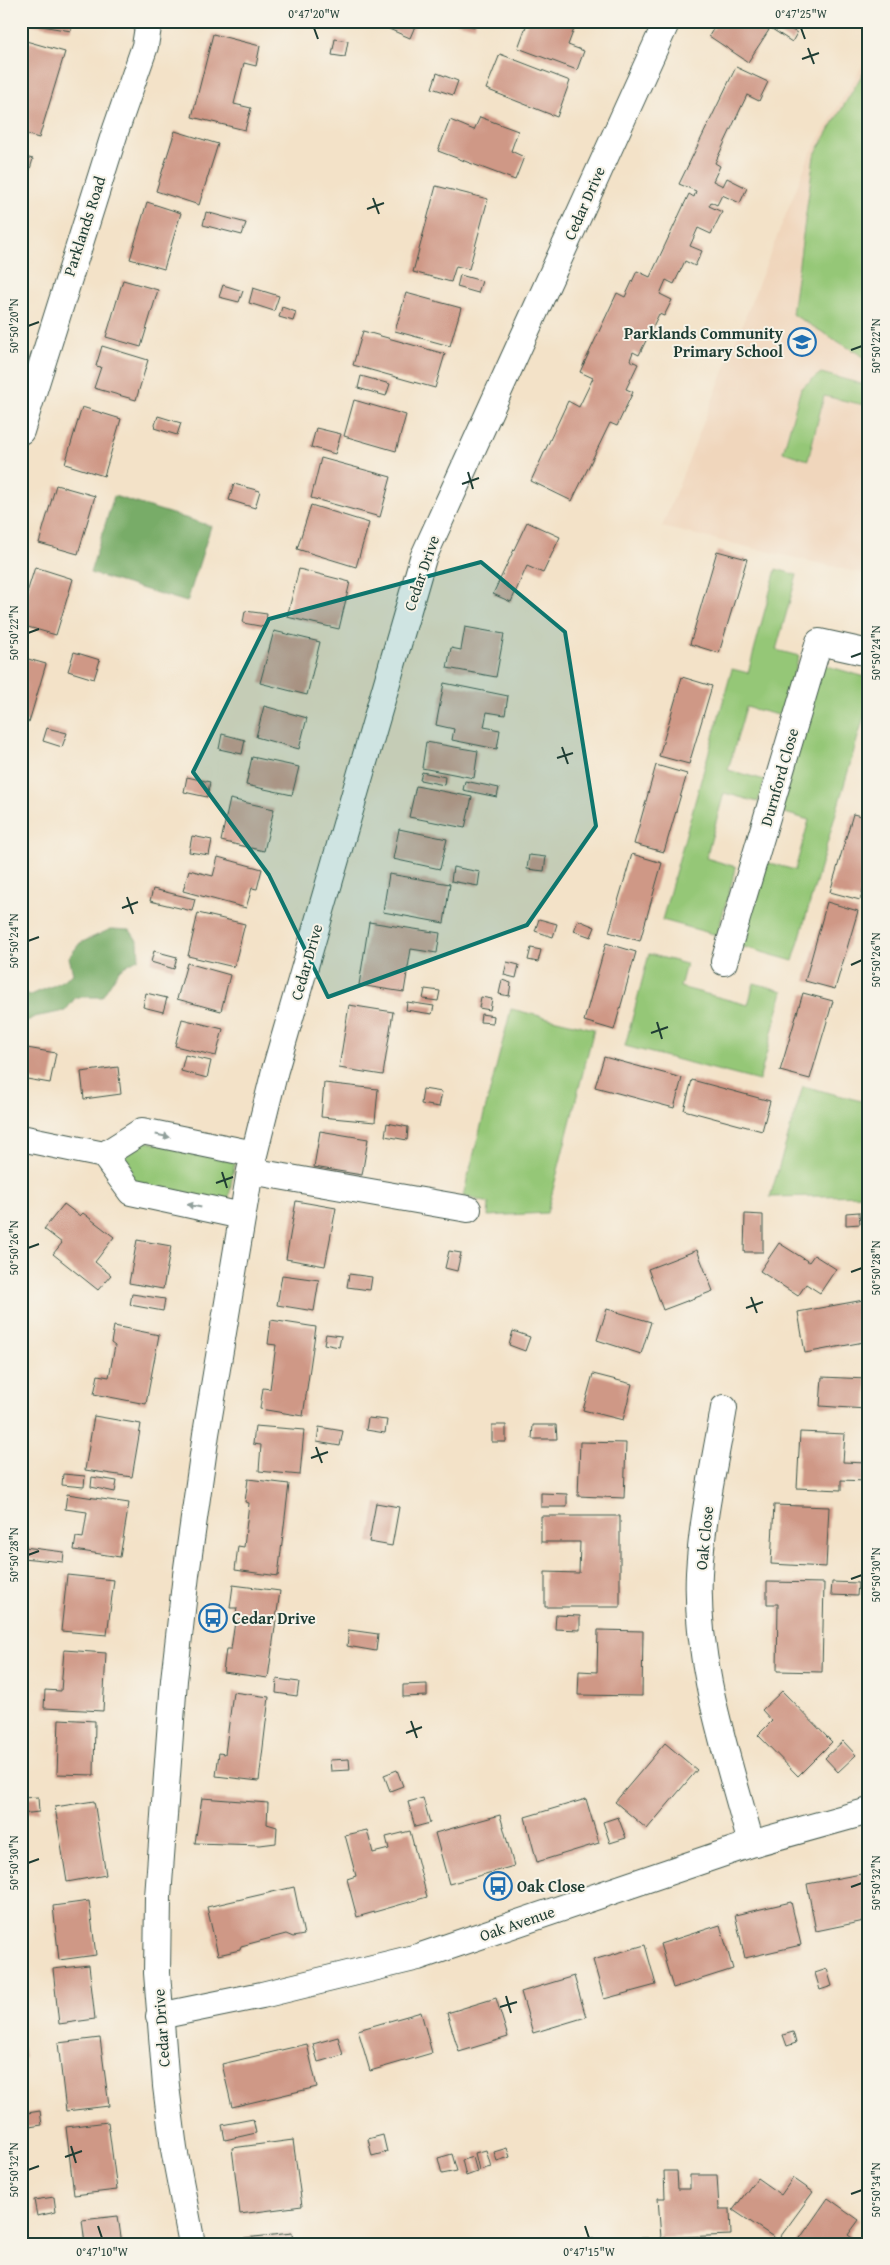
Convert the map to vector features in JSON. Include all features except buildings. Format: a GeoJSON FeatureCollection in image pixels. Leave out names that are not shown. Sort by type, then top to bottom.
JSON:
{"type":"FeatureCollection","features":[{"type":"Feature","properties":{"kind":"street","name":"Parklands Road"},"geometry":{"type":"LineString","coordinates":[[21,431],[106,159],[145,46],[149,21]]}},
{"type":"Feature","properties":{"kind":"street","name":"Cedar Drive"},"geometry":{"type":"LineString","coordinates":[[192,2244],[174,2149],[159,2016],[157,1973],[158,1896],[174,1680],[205,1443],[252,1162],[275,1070],[424,558],[667,21]]}},
{"type":"Feature","properties":{"kind":"street","name":"Durnford Close"},"geometry":{"type":"LineString","coordinates":[[724,962],[819,642],[869,653]]}},
{"type":"Feature","properties":{"kind":"street"},"geometry":{"type":"LineString","coordinates":[[104,1155],[142,1132],[252,1162],[468,1209]]}},
{"type":"Feature","properties":{"kind":"street"},"geometry":{"type":"LineString","coordinates":[[21,1138],[104,1155],[131,1192],[242,1216]]}},
{"type":"Feature","properties":{"kind":"street","name":"Oak Close"},"geometry":{"type":"LineString","coordinates":[[724,1408],[704,1521],[699,1574],[701,1627],[706,1672],[751,1844]]}},
{"type":"Feature","properties":{"kind":"street","name":"Oak Avenue"},"geometry":{"type":"LineString","coordinates":[[159,2016],[262,1995],[418,1956],[751,1844],[869,1811]]}},
{"type":"Feature","properties":{"kind":"highlighted area"},"geometry":{"type":"Polygon","coordinates":[[[481,562],[565,632],[596,826],[527,925],[328,997],[269,875],[193,772],[269,619],[481,562]]]}},
{"type":"Feature","properties":{"kind":"shaded area","name":"Parklands Community Primary School"},"geometry":{"type":"Polygon","coordinates":[[[869,54],[869,575],[662,527],[809,156],[869,54]]]}},
{"type":"Feature","properties":{"kind":"green space"},"geometry":{"type":"Polygon","coordinates":[[[869,63],[869,360],[792,314],[814,156],[869,63]]]}},
{"type":"Feature","properties":{"kind":"green space"},"geometry":{"type":"Polygon","coordinates":[[[821,373],[869,386],[869,406],[824,396],[808,460],[783,452],[801,388],[821,373]]]}},
{"type":"Feature","properties":{"kind":"green space"},"geometry":{"type":"Polygon","coordinates":[[[114,496],[211,526],[187,602],[90,573],[114,496]]]}},
{"type":"Feature","properties":{"kind":"green space"},"geometry":{"type":"Polygon","coordinates":[[[776,569],[797,575],[776,650],[799,656],[782,716],[746,707],[728,770],[765,780],[758,802],[724,793],[706,858],[736,867],[717,935],[662,920],[732,669],[748,673],[776,569]]]}},
{"type":"Feature","properties":{"kind":"green space"},"geometry":{"type":"Polygon","coordinates":[[[820,664],[869,678],[869,699],[793,961],[737,945],[762,861],[795,870],[809,820],[778,811],[820,664]]]}},
{"type":"Feature","properties":{"kind":"green space"},"geometry":{"type":"Polygon","coordinates":[[[111,929],[130,930],[138,942],[139,958],[120,969],[102,997],[76,997],[65,1011],[34,1017],[21,1025],[21,986],[28,996],[55,985],[73,974],[69,957],[80,943],[111,929]]]}},
{"type":"Feature","properties":{"kind":"green space"},"geometry":{"type":"Polygon","coordinates":[[[649,954],[686,964],[680,987],[748,1005],[754,983],[783,991],[759,1081],[625,1046],[649,954]]]}},
{"type":"Feature","properties":{"kind":"green space"},"geometry":{"type":"Polygon","coordinates":[[[511,1009],[594,1029],[547,1213],[488,1216],[489,1203],[463,1196],[511,1009]]]}},
{"type":"Feature","properties":{"kind":"green space"},"geometry":{"type":"Polygon","coordinates":[[[803,1086],[865,1102],[869,1087],[869,1195],[770,1197],[803,1086]]]}},
{"type":"Feature","properties":{"kind":"green space"},"geometry":{"type":"Polygon","coordinates":[[[144,1141],[235,1161],[228,1203],[136,1184],[116,1159],[144,1141]]]}},
{"type":"Feature","properties":{"kind":"place","name":"Parklands Community Primary School"},"geometry":{"type":"Point","coordinates":[802,342]}},
{"type":"Feature","properties":{"kind":"place","name":"Cedar Drive"},"geometry":{"type":"Point","coordinates":[213,1618]}},
{"type":"Feature","properties":{"kind":"place","name":"Oak Close"},"geometry":{"type":"Point","coordinates":[498,1886]}}]}
